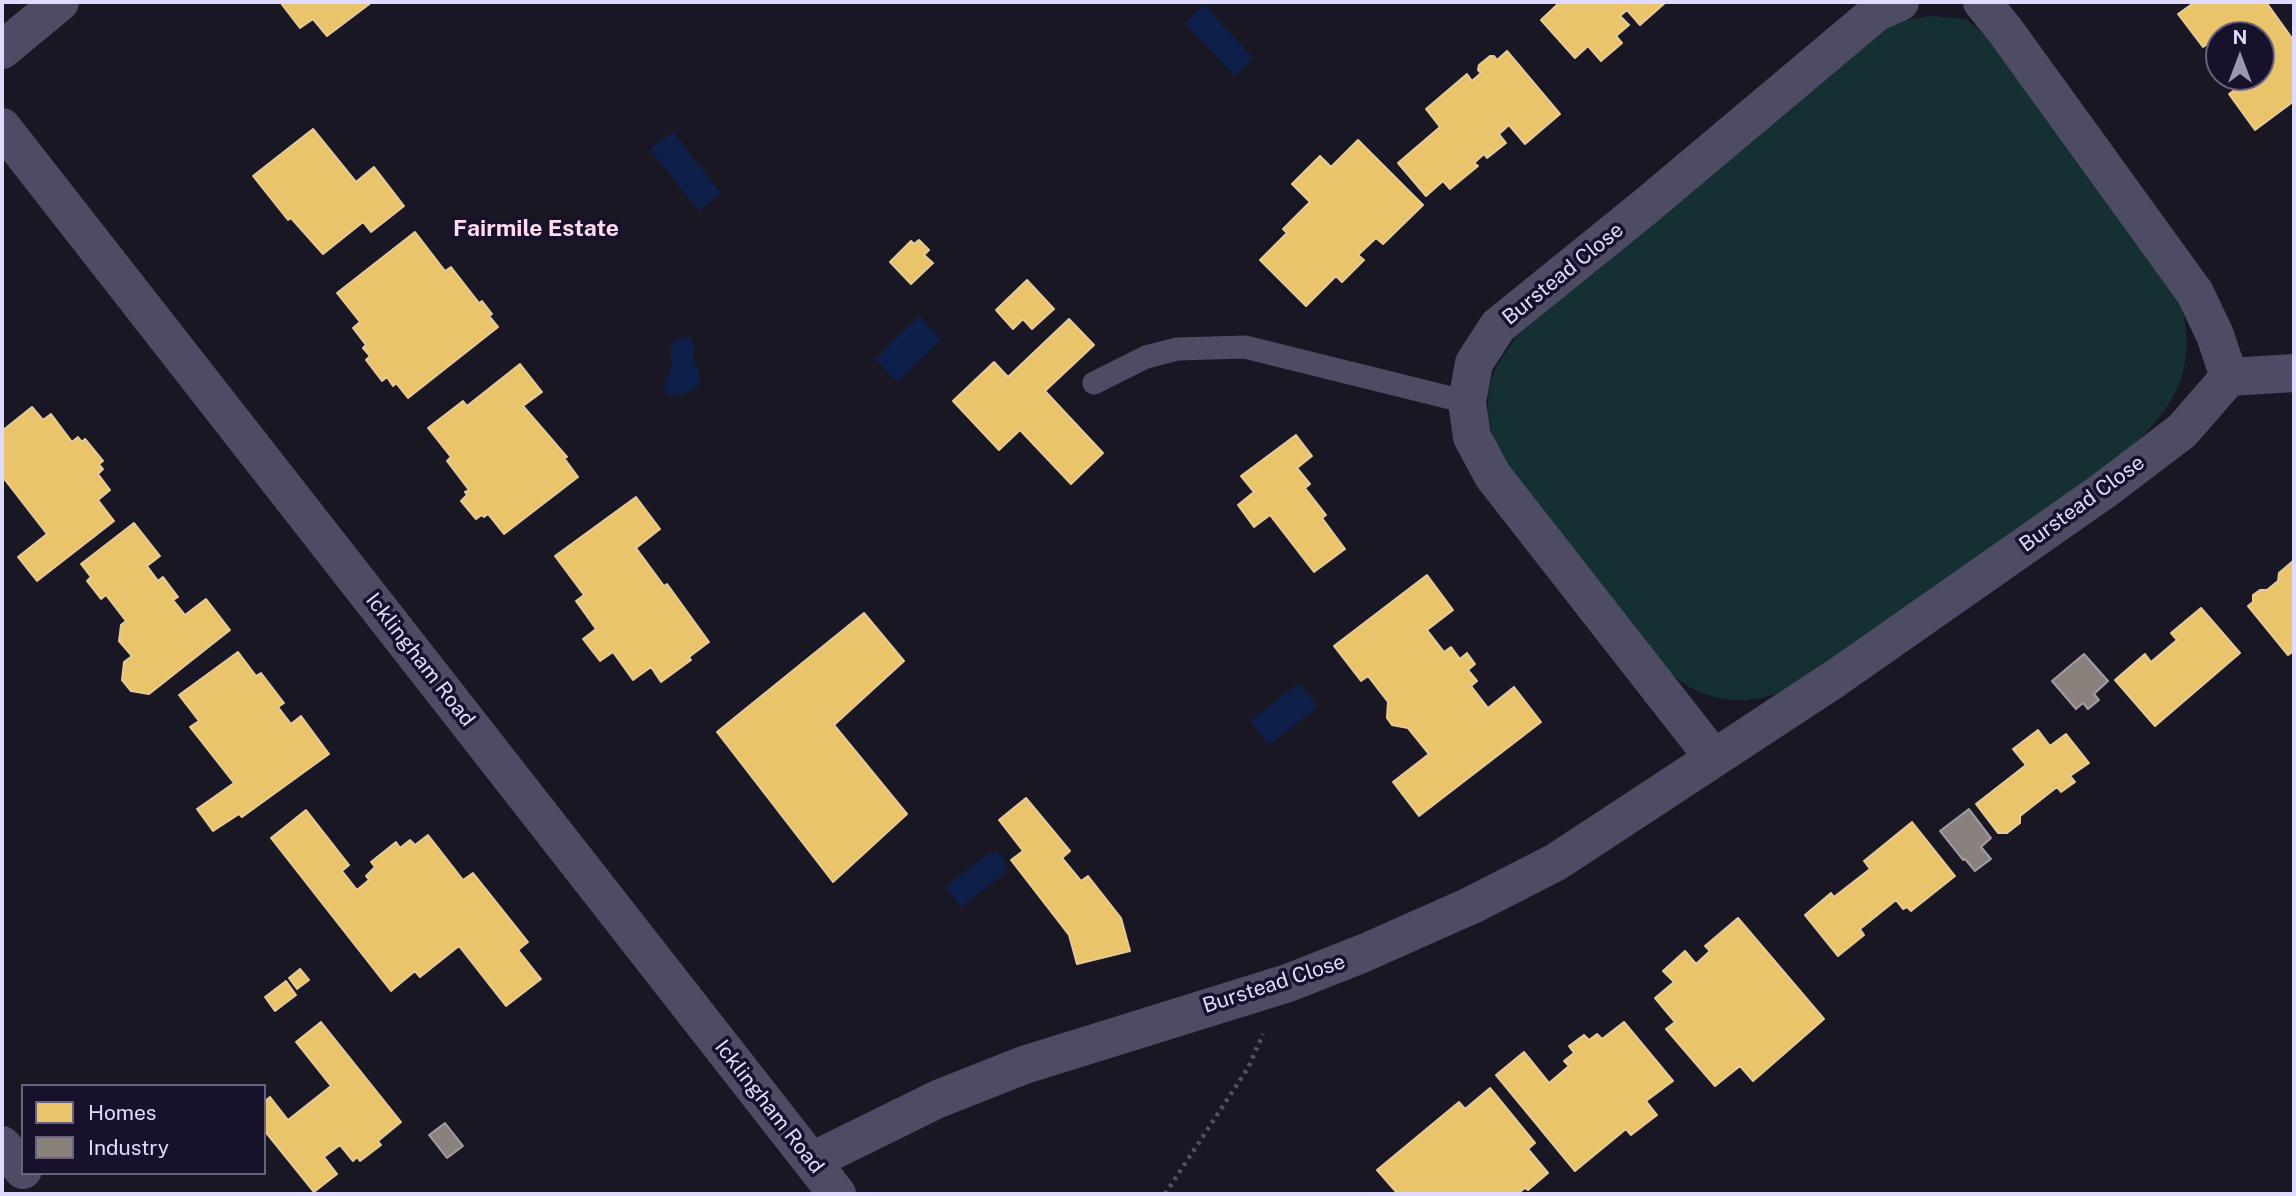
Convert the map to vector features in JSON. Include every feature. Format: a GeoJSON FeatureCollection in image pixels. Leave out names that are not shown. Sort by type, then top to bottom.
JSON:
{"type":"FeatureCollection","features":[{"type":"Feature","properties":{"kind":"street"},"geometry":{"type":"LineString","coordinates":[[2,50],[60,2]]}},
{"type":"Feature","properties":{"kind":"street","name":"Burstead Close"},"geometry":{"type":"LineString","coordinates":[[1713,757],[1493,476],[1472,437],[1467,402],[1474,363],[1498,326],[1645,207],[1877,12],[1900,2]]}},
{"type":"Feature","properties":{"kind":"street"},"geometry":{"type":"LineString","coordinates":[[1982,2],[2195,293],[2215,335],[2229,377],[2294,373]]}},
{"type":"Feature","properties":{"kind":"street","name":"Icklingham Road"},"geometry":{"type":"LineString","coordinates":[[2,127],[837,1194]]}},
{"type":"Feature","properties":{"kind":"street","name":"Burstead Close"},"geometry":{"type":"LineString","coordinates":[[812,1161],[938,1099],[1024,1065],[1288,983],[1364,953],[1460,911],[1556,862],[1836,678],[2103,491],[2182,431],[2229,377]]}},
{"type":"Feature","properties":{"kind":"street"},"geometry":{"type":"LineString","coordinates":[[2,1145],[21,1168]]}},
{"type":"Feature","properties":{"kind":"street"},"geometry":{"type":"LineString","coordinates":[[26,1175],[42,1194]]}},
{"type":"Feature","properties":{"kind":"lane"},"geometry":{"type":"LineString","coordinates":[[1094,383],[1146,358],[1177,349],[1245,347],[1467,402]]}},
{"type":"Feature","properties":{"kind":"path"},"geometry":{"type":"LineString","coordinates":[[1165,1194],[1248,1068],[1288,983]]}},
{"type":"Feature","properties":{"kind":"green space"},"geometry":{"type":"Polygon","coordinates":[[[1931,16],[1966,19],[1997,44],[2173,286],[2183,313],[2187,342],[2179,383],[2171,401],[2159,417],[2114,465],[1799,685],[1758,698],[1717,698],[1689,687],[1663,666],[1503,468],[1489,419],[1488,395],[1491,383],[1497,366],[1516,337],[1862,41],[1896,22],[1931,16]]]}},
{"type":"Feature","properties":{"kind":"water"},"geometry":{"type":"Polygon","coordinates":[[[1204,5],[1253,58],[1235,76],[1185,23],[1204,5]]]}},
{"type":"Feature","properties":{"kind":"water"},"geometry":{"type":"Polygon","coordinates":[[[673,132],[721,193],[699,211],[650,149],[673,132]]]}},
{"type":"Feature","properties":{"kind":"water"},"geometry":{"type":"Polygon","coordinates":[[[919,316],[941,339],[897,382],[875,359],[919,316]]]}},
{"type":"Feature","properties":{"kind":"water"},"geometry":{"type":"Polygon","coordinates":[[[682,337],[690,337],[692,341],[700,380],[690,392],[668,395],[664,386],[671,369],[671,350],[673,343],[682,337]]]}},
{"type":"Feature","properties":{"kind":"water"},"geometry":{"type":"Polygon","coordinates":[[[1299,683],[1318,707],[1269,745],[1250,721],[1299,683]]]}},
{"type":"Feature","properties":{"kind":"water"},"geometry":{"type":"Polygon","coordinates":[[[989,853],[1002,855],[1007,866],[1004,868],[1005,873],[961,907],[945,887],[989,853]]]}},
{"type":"Feature","properties":{"kind":"building: Homes"},"geometry":{"type":"Polygon","coordinates":[[[280,2],[372,2],[327,36],[313,19],[300,28],[280,2]]]}},
{"type":"Feature","properties":{"kind":"building: Homes"},"geometry":{"type":"Polygon","coordinates":[[[1560,2],[1666,2],[1640,25],[1627,10],[1620,16],[1629,25],[1616,36],[1622,43],[1601,61],[1588,46],[1575,58],[1541,20],[1560,2]]]}},
{"type":"Feature","properties":{"kind":"building: Homes"},"geometry":{"type":"Polygon","coordinates":[[[2195,2],[2266,2],[2294,41],[2294,101],[2255,130],[2229,94],[2233,91],[2275,91],[2275,21],[2205,21],[2203,47],[2178,14],[2195,2]]]}},
{"type":"Feature","properties":{"kind":"building: Homes"},"geometry":{"type":"Polygon","coordinates":[[[1507,51],[1560,114],[1525,144],[1509,125],[1499,134],[1506,143],[1487,158],[1484,154],[1474,163],[1478,166],[1450,189],[1443,181],[1426,196],[1398,163],[1440,127],[1426,109],[1467,74],[1472,81],[1481,73],[1478,70],[1479,65],[1490,56],[1497,60],[1507,51]]]}},
{"type":"Feature","properties":{"kind":"building: Homes"},"geometry":{"type":"Polygon","coordinates":[[[313,129],[356,182],[374,167],[404,206],[371,232],[363,222],[323,254],[291,218],[288,220],[253,176],[313,129]]]}},
{"type":"Feature","properties":{"kind":"building: Homes"},"geometry":{"type":"Polygon","coordinates":[[[1358,140],[1423,205],[1383,244],[1376,238],[1358,255],[1364,260],[1342,282],[1336,276],[1306,306],[1260,260],[1287,233],[1283,229],[1310,202],[1292,184],[1320,156],[1331,167],[1358,140]]]}},
{"type":"Feature","properties":{"kind":"building: Homes"},"geometry":{"type":"Polygon","coordinates":[[[415,232],[445,271],[451,267],[479,303],[482,301],[498,327],[408,398],[396,383],[393,386],[387,377],[382,381],[366,360],[370,356],[363,348],[366,345],[353,328],[360,322],[337,293],[415,232]]]}},
{"type":"Feature","properties":{"kind":"building: Homes"},"geometry":{"type":"Polygon","coordinates":[[[919,240],[929,250],[924,255],[933,263],[911,284],[890,262],[911,241],[914,244],[919,240]]]}},
{"type":"Feature","properties":{"kind":"building: Homes"},"geometry":{"type":"Polygon","coordinates":[[[1027,280],[1054,309],[1032,329],[1023,319],[1013,329],[996,310],[1027,280]]]}},
{"type":"Feature","properties":{"kind":"building: Homes"},"geometry":{"type":"Polygon","coordinates":[[[1069,319],[1094,345],[1045,391],[1103,453],[1071,484],[1020,430],[999,450],[953,401],[994,362],[1008,377],[1069,319]]]}},
{"type":"Feature","properties":{"kind":"building: Homes"},"geometry":{"type":"Polygon","coordinates":[[[520,364],[542,392],[523,406],[567,457],[564,458],[578,477],[504,534],[488,514],[476,519],[461,501],[469,490],[447,461],[451,457],[428,428],[463,401],[467,406],[520,364]]]}},
{"type":"Feature","properties":{"kind":"building: Homes"},"geometry":{"type":"Polygon","coordinates":[[[32,407],[43,420],[51,414],[72,442],[78,437],[82,442],[85,439],[103,461],[99,464],[103,469],[98,474],[110,490],[98,500],[114,521],[37,581],[18,557],[47,534],[2,476],[2,431],[32,407]]]}},
{"type":"Feature","properties":{"kind":"building: Homes"},"geometry":{"type":"Polygon","coordinates":[[[1296,435],[1312,456],[1297,468],[1310,484],[1305,488],[1326,515],[1322,518],[1345,549],[1314,572],[1270,515],[1254,527],[1238,505],[1254,492],[1241,476],[1296,435]]]}},
{"type":"Feature","properties":{"kind":"building: Homes"},"geometry":{"type":"Polygon","coordinates":[[[636,497],[660,529],[636,548],[664,586],[667,584],[709,642],[689,657],[691,660],[661,682],[651,667],[633,680],[613,652],[600,661],[583,639],[596,629],[576,601],[584,595],[555,556],[636,497]]]}},
{"type":"Feature","properties":{"kind":"building: Homes"},"geometry":{"type":"Polygon","coordinates":[[[134,523],[160,556],[147,566],[158,581],[163,577],[178,597],[173,600],[185,615],[206,599],[230,630],[149,694],[131,691],[122,680],[124,662],[132,656],[119,641],[121,625],[126,621],[106,595],[101,599],[87,581],[91,577],[81,564],[134,523]]]}},
{"type":"Feature","properties":{"kind":"building: Homes"},"geometry":{"type":"Polygon","coordinates":[[[2293,561],[2294,651],[2288,655],[2248,606],[2253,602],[2253,595],[2260,590],[2267,590],[2278,581],[2279,573],[2293,561]]]}},
{"type":"Feature","properties":{"kind":"building: Homes"},"geometry":{"type":"Polygon","coordinates":[[[1427,575],[1453,610],[1427,630],[1444,652],[1451,647],[1460,659],[1467,653],[1475,664],[1468,670],[1477,681],[1471,686],[1488,708],[1514,687],[1541,722],[1419,816],[1393,782],[1429,754],[1408,728],[1392,725],[1387,718],[1388,702],[1368,676],[1361,681],[1334,646],[1427,575]]]}},
{"type":"Feature","properties":{"kind":"building: Homes"},"geometry":{"type":"Polygon","coordinates":[[[2201,608],[2240,653],[2155,726],[2115,680],[2145,654],[2151,662],[2177,640],[2171,633],[2201,608]]]}},
{"type":"Feature","properties":{"kind":"building: Homes"},"geometry":{"type":"Polygon","coordinates":[[[864,613],[904,661],[834,725],[907,814],[833,882],[717,732],[864,613]]]}},
{"type":"Feature","properties":{"kind":"building: Homes"},"geometry":{"type":"Polygon","coordinates":[[[238,652],[256,676],[261,673],[284,703],[278,707],[291,724],[301,716],[329,754],[242,817],[239,814],[213,831],[197,809],[234,783],[190,727],[199,721],[179,695],[238,652]]]}},
{"type":"Feature","properties":{"kind":"building: Homes"},"geometry":{"type":"Polygon","coordinates":[[[2038,730],[2050,746],[2066,734],[2089,763],[2070,776],[2075,782],[2061,792],[2057,787],[2020,816],[2020,823],[2007,833],[1998,833],[1976,804],[2026,765],[2013,749],[2038,730]]]}},
{"type":"Feature","properties":{"kind":"building: Homes"},"geometry":{"type":"Polygon","coordinates":[[[1026,798],[1070,851],[1062,858],[1081,881],[1088,876],[1121,918],[1130,951],[1077,964],[1069,935],[1011,860],[1023,851],[999,820],[1026,798]]]}},
{"type":"Feature","properties":{"kind":"building: Homes"},"geometry":{"type":"Polygon","coordinates":[[[306,810],[349,865],[342,871],[357,890],[369,880],[366,876],[375,867],[371,862],[396,842],[400,848],[410,840],[415,845],[428,835],[463,880],[473,873],[528,942],[518,950],[541,979],[506,1006],[459,946],[420,977],[415,971],[391,991],[271,838],[306,810]]]}},
{"type":"Feature","properties":{"kind":"building: Homes"},"geometry":{"type":"Polygon","coordinates":[[[1912,822],[1955,876],[1911,911],[1907,907],[1903,909],[1896,900],[1860,929],[1864,935],[1838,956],[1805,915],[1831,893],[1834,897],[1870,869],[1864,861],[1912,822]]]}},
{"type":"Feature","properties":{"kind":"building: Homes"},"geometry":{"type":"Polygon","coordinates":[[[1738,918],[1824,1019],[1753,1081],[1740,1066],[1715,1086],[1666,1029],[1675,1022],[1655,998],[1674,982],[1663,971],[1685,951],[1696,964],[1710,951],[1705,946],[1738,918]]]}},
{"type":"Feature","properties":{"kind":"building: Homes"},"geometry":{"type":"Polygon","coordinates":[[[300,969],[309,980],[297,989],[289,978],[300,969]]]}},
{"type":"Feature","properties":{"kind":"building: Homes"},"geometry":{"type":"Polygon","coordinates":[[[286,981],[296,995],[275,1011],[265,997],[286,981]]]}},
{"type":"Feature","properties":{"kind":"building: Homes"},"geometry":{"type":"Polygon","coordinates":[[[321,1022],[401,1122],[378,1141],[381,1145],[360,1161],[357,1157],[353,1161],[340,1145],[324,1157],[337,1174],[314,1192],[266,1132],[266,1100],[270,1097],[288,1120],[331,1086],[296,1042],[321,1022]]]}},
{"type":"Feature","properties":{"kind":"building: Homes"},"geometry":{"type":"Polygon","coordinates":[[[1624,1022],[1673,1081],[1646,1101],[1657,1115],[1631,1135],[1626,1129],[1575,1171],[1496,1075],[1524,1052],[1549,1083],[1569,1066],[1564,1061],[1574,1053],[1569,1046],[1584,1035],[1589,1040],[1597,1034],[1602,1039],[1624,1022]]]}},
{"type":"Feature","properties":{"kind":"building: Homes"},"geometry":{"type":"Polygon","coordinates":[[[1490,1088],[1535,1143],[1528,1149],[1548,1173],[1528,1190],[1525,1188],[1517,1194],[1398,1194],[1377,1170],[1459,1102],[1465,1109],[1490,1088]]]}},
{"type":"Feature","properties":{"kind":"building: Industry"},"geometry":{"type":"Polygon","coordinates":[[[2084,654],[2108,681],[2094,694],[2099,700],[2088,709],[2083,703],[2076,709],[2052,681],[2084,654]]]}},
{"type":"Feature","properties":{"kind":"building: Industry"},"geometry":{"type":"Polygon","coordinates":[[[1969,809],[1991,838],[1981,847],[1991,859],[1975,871],[1940,831],[1969,809]]]}},
{"type":"Feature","properties":{"kind":"building: Industry"},"geometry":{"type":"Polygon","coordinates":[[[445,1123],[463,1146],[447,1158],[429,1135],[445,1123]]]}},
{"type":"Feature","properties":{"kind":"district","name":"Fairmile Estate"},"geometry":{"type":"Point","coordinates":[536,229]}}]}
